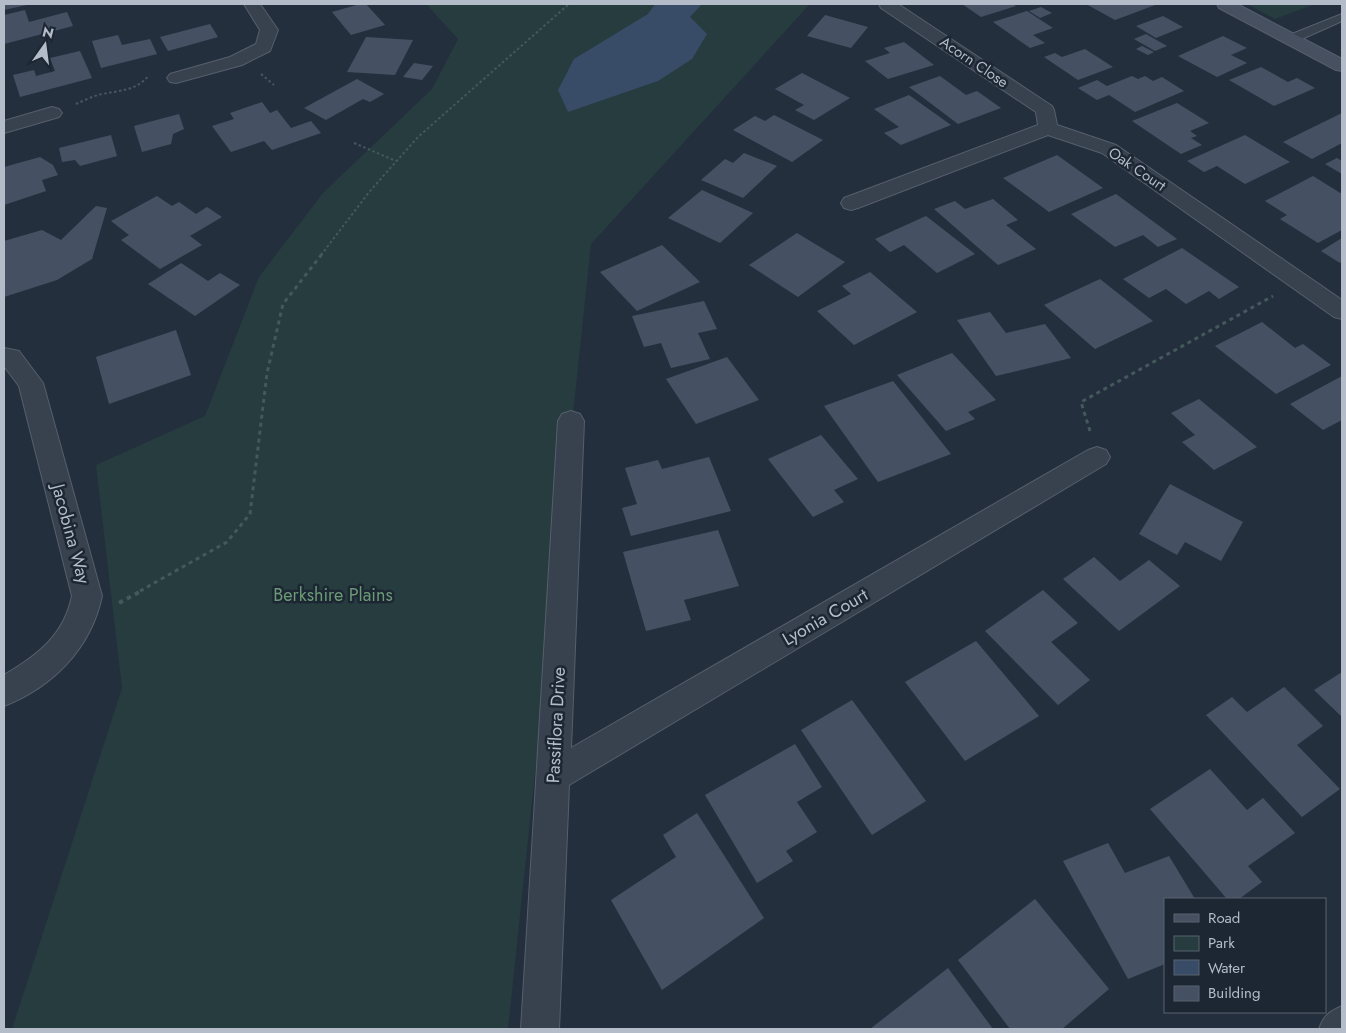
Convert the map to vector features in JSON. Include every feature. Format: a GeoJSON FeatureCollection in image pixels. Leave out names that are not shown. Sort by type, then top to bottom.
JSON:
{"type":"FeatureCollection","features":[{"type":"Feature","properties":{"kind":"main road"},"geometry":{"type":"LineString","coordinates":[[1225,4],[1342,66]]}},
{"type":"Feature","properties":{"kind":"street"},"geometry":{"type":"LineString","coordinates":[[176,78],[236,61],[264,47],[269,30],[252,4]]}},
{"type":"Feature","properties":{"kind":"street","name":"Acorn Close"},"geometry":{"type":"LineString","coordinates":[[887,4],[1045,110],[1048,128]]}},
{"type":"Feature","properties":{"kind":"street"},"geometry":{"type":"LineString","coordinates":[[4,127],[52,113]]}},
{"type":"Feature","properties":{"kind":"street"},"geometry":{"type":"LineString","coordinates":[[851,203],[1048,128]]}},
{"type":"Feature","properties":{"kind":"street","name":"Oak Court"},"geometry":{"type":"LineString","coordinates":[[1048,128],[1109,149],[1342,311]]}},
{"type":"Feature","properties":{"kind":"street","name":"Jacobina Way"},"geometry":{"type":"LineString","coordinates":[[4,356],[10,357],[32,383],[88,596],[86,610],[68,644],[40,670],[4,691]]}},
{"type":"Feature","properties":{"kind":"street","name":"Passiflora Drive"},"geometry":{"type":"LineString","coordinates":[[540,1029],[571,421]]}},
{"type":"Feature","properties":{"kind":"street","name":"Lyonia Court"},"geometry":{"type":"LineString","coordinates":[[553,776],[1097,457]]}},
{"type":"Feature","properties":{"kind":"street"},"geometry":{"type":"LineString","coordinates":[[1338,1029],[1342,1025]]}},
{"type":"Feature","properties":{"kind":"lane"},"geometry":{"type":"LineString","coordinates":[[1291,39],[1342,17]]}},
{"type":"Feature","properties":{"kind":"path"},"geometry":{"type":"LineString","coordinates":[[86,610],[109,609],[227,542],[250,514],[267,373],[283,304],[370,191],[418,137],[569,4]]}},
{"type":"Feature","properties":{"kind":"path"},"geometry":{"type":"LineString","coordinates":[[354,143],[396,162]]}},
{"type":"Feature","properties":{"kind":"path"},"geometry":{"type":"LineString","coordinates":[[1097,457],[1081,402],[1300,282]]}},
{"type":"Feature","properties":{"kind":"green space","name":"Berkshire Plains"},"geometry":{"type":"Polygon","coordinates":[[[426,4],[810,4],[591,244],[508,1029],[12,1029],[122,688],[96,465],[205,416],[259,277],[323,193],[432,89],[458,39],[426,4]]]}},
{"type":"Feature","properties":{"kind":"green space"},"geometry":{"type":"Polygon","coordinates":[[[1247,4],[1315,4],[1275,19],[1247,4]]]}},
{"type":"Feature","properties":{"kind":"water"},"geometry":{"type":"Polygon","coordinates":[[[655,4],[702,4],[690,17],[707,34],[692,59],[658,81],[568,112],[558,90],[574,59],[648,14],[655,4]]]}},
{"type":"Feature","properties":{"kind":"building"},"geometry":{"type":"Polygon","coordinates":[[[4,4],[27,4],[27,5],[4,10],[4,4]]]}},
{"type":"Feature","properties":{"kind":"building"},"geometry":{"type":"Polygon","coordinates":[[[366,4],[385,25],[351,35],[332,12],[366,4]]]}},
{"type":"Feature","properties":{"kind":"building"},"geometry":{"type":"Polygon","coordinates":[[[962,4],[1012,4],[1016,6],[981,17],[962,4]]]}},
{"type":"Feature","properties":{"kind":"building"},"geometry":{"type":"Polygon","coordinates":[[[1086,4],[1158,4],[1115,20],[1086,4]]]}},
{"type":"Feature","properties":{"kind":"building"},"geometry":{"type":"Polygon","coordinates":[[[1041,7],[1052,13],[1040,18],[1029,11],[1041,7]]]}},
{"type":"Feature","properties":{"kind":"building"},"geometry":{"type":"Polygon","coordinates":[[[25,10],[29,22],[67,12],[73,26],[4,44],[4,15],[25,10]]]}},
{"type":"Feature","properties":{"kind":"building"},"geometry":{"type":"Polygon","coordinates":[[[1027,11],[1053,28],[1033,35],[1045,43],[1030,48],[993,22],[1027,11]]]}},
{"type":"Feature","properties":{"kind":"building"},"geometry":{"type":"Polygon","coordinates":[[[825,15],[868,27],[851,48],[807,36],[825,15]]]}},
{"type":"Feature","properties":{"kind":"building"},"geometry":{"type":"Polygon","coordinates":[[[1163,16],[1183,27],[1156,38],[1136,26],[1163,16]]]}},
{"type":"Feature","properties":{"kind":"building"},"geometry":{"type":"Polygon","coordinates":[[[210,24],[218,37],[168,51],[160,37],[210,24]]]}},
{"type":"Feature","properties":{"kind":"building"},"geometry":{"type":"Polygon","coordinates":[[[1146,34],[1167,46],[1155,51],[1134,39],[1146,34]]]}},
{"type":"Feature","properties":{"kind":"building"},"geometry":{"type":"Polygon","coordinates":[[[118,35],[122,45],[150,39],[157,54],[101,68],[92,41],[118,35]]]}},
{"type":"Feature","properties":{"kind":"building"},"geometry":{"type":"Polygon","coordinates":[[[1223,36],[1247,48],[1231,55],[1247,63],[1217,77],[1178,56],[1223,36]]]}},
{"type":"Feature","properties":{"kind":"building"},"geometry":{"type":"Polygon","coordinates":[[[366,37],[413,40],[395,75],[347,72],[366,37]]]}},
{"type":"Feature","properties":{"kind":"building"},"geometry":{"type":"Polygon","coordinates":[[[904,42],[934,65],[888,79],[865,61],[890,53],[884,48],[904,42]]]}},
{"type":"Feature","properties":{"kind":"building"},"geometry":{"type":"Polygon","coordinates":[[[1142,46],[1154,52],[1148,55],[1136,49],[1142,46]]]}},
{"type":"Feature","properties":{"kind":"building"},"geometry":{"type":"Polygon","coordinates":[[[1085,49],[1113,67],[1078,80],[1044,57],[1055,53],[1062,57],[1085,49]]]}},
{"type":"Feature","properties":{"kind":"building"},"geometry":{"type":"Polygon","coordinates":[[[80,51],[92,78],[20,97],[13,75],[34,70],[36,76],[55,71],[50,58],[80,51]]]}},
{"type":"Feature","properties":{"kind":"building"},"geometry":{"type":"Polygon","coordinates":[[[414,63],[433,66],[422,80],[403,77],[414,63]]]}},
{"type":"Feature","properties":{"kind":"building"},"geometry":{"type":"Polygon","coordinates":[[[1261,67],[1288,82],[1297,78],[1315,88],[1274,106],[1229,80],[1261,67]]]}},
{"type":"Feature","properties":{"kind":"building"},"geometry":{"type":"Polygon","coordinates":[[[802,73],[850,98],[814,120],[795,110],[804,105],[775,89],[802,73]]]}},
{"type":"Feature","properties":{"kind":"building"},"geometry":{"type":"Polygon","coordinates":[[[940,76],[966,95],[977,91],[1001,108],[958,124],[909,87],[940,76]]]}},
{"type":"Feature","properties":{"kind":"building"},"geometry":{"type":"Polygon","coordinates":[[[1132,76],[1138,79],[1145,76],[1153,81],[1162,77],[1184,91],[1135,112],[1109,95],[1097,100],[1078,88],[1097,80],[1107,86],[1132,76]]]}},
{"type":"Feature","properties":{"kind":"building"},"geometry":{"type":"Polygon","coordinates":[[[357,79],[384,94],[370,102],[363,99],[326,120],[304,108],[357,79]]]}},
{"type":"Feature","properties":{"kind":"building"},"geometry":{"type":"Polygon","coordinates":[[[909,95],[951,125],[901,145],[884,133],[899,127],[874,109],[909,95]]]}},
{"type":"Feature","properties":{"kind":"building"},"geometry":{"type":"Polygon","coordinates":[[[262,102],[270,113],[277,110],[291,128],[311,121],[321,133],[272,150],[264,141],[231,152],[212,126],[234,119],[230,113],[262,102]]]}},
{"type":"Feature","properties":{"kind":"building"},"geometry":{"type":"Polygon","coordinates":[[[1177,103],[1209,123],[1190,131],[1197,136],[1191,138],[1202,145],[1181,154],[1132,121],[1177,103]]]}},
{"type":"Feature","properties":{"kind":"building"},"geometry":{"type":"Polygon","coordinates":[[[1342,113],[1342,143],[1312,159],[1283,142],[1342,113]]]}},
{"type":"Feature","properties":{"kind":"building"},"geometry":{"type":"Polygon","coordinates":[[[179,114],[184,129],[173,134],[171,144],[142,152],[134,126],[179,114]]]}},
{"type":"Feature","properties":{"kind":"building"},"geometry":{"type":"Polygon","coordinates":[[[774,115],[823,140],[792,162],[733,130],[755,116],[765,121],[774,115]]]}},
{"type":"Feature","properties":{"kind":"building"},"geometry":{"type":"Polygon","coordinates":[[[111,135],[117,156],[80,166],[75,160],[62,162],[59,148],[111,135]]]}},
{"type":"Feature","properties":{"kind":"building"},"geometry":{"type":"Polygon","coordinates":[[[1245,135],[1290,162],[1245,184],[1217,166],[1204,172],[1187,161],[1245,135]]]}},
{"type":"Feature","properties":{"kind":"building"},"geometry":{"type":"Polygon","coordinates":[[[744,153],[777,166],[743,198],[701,180],[725,159],[733,163],[744,153]]]}},
{"type":"Feature","properties":{"kind":"building"},"geometry":{"type":"Polygon","coordinates":[[[1057,155],[1103,188],[1049,212],[1003,178],[1057,155]]]}},
{"type":"Feature","properties":{"kind":"building"},"geometry":{"type":"Polygon","coordinates":[[[40,157],[53,165],[58,175],[42,180],[46,191],[4,205],[4,167],[40,157]]]}},
{"type":"Feature","properties":{"kind":"building"},"geometry":{"type":"Polygon","coordinates":[[[1337,158],[1342,161],[1342,174],[1325,164],[1337,158]]]}},
{"type":"Feature","properties":{"kind":"building"},"geometry":{"type":"Polygon","coordinates":[[[1313,176],[1342,194],[1342,230],[1318,243],[1280,219],[1287,215],[1265,201],[1313,176]]]}},
{"type":"Feature","properties":{"kind":"building"},"geometry":{"type":"Polygon","coordinates":[[[702,190],[753,213],[720,243],[668,218],[702,190]]]}},
{"type":"Feature","properties":{"kind":"building"},"geometry":{"type":"Polygon","coordinates":[[[1116,194],[1177,239],[1158,247],[1143,235],[1115,247],[1071,214],[1116,194]]]}},
{"type":"Feature","properties":{"kind":"building"},"geometry":{"type":"Polygon","coordinates":[[[157,196],[172,206],[179,202],[196,214],[207,207],[222,217],[190,236],[202,245],[160,269],[121,240],[129,235],[111,221],[157,196]]]}},
{"type":"Feature","properties":{"kind":"building"},"geometry":{"type":"Polygon","coordinates":[[[993,199],[1018,220],[1006,225],[1036,249],[998,265],[934,209],[955,201],[965,209],[993,199]]]}},
{"type":"Feature","properties":{"kind":"building"},"geometry":{"type":"Polygon","coordinates":[[[96,206],[107,208],[92,259],[57,280],[4,297],[4,241],[42,230],[61,240],[96,206]]]}},
{"type":"Feature","properties":{"kind":"building"},"geometry":{"type":"Polygon","coordinates":[[[926,216],[975,254],[937,273],[904,245],[890,252],[875,239],[926,216]]]}},
{"type":"Feature","properties":{"kind":"building"},"geometry":{"type":"Polygon","coordinates":[[[797,233],[845,262],[798,297],[749,265],[797,233]]]}},
{"type":"Feature","properties":{"kind":"building"},"geometry":{"type":"Polygon","coordinates":[[[1342,238],[1342,261],[1340,263],[1321,251],[1342,238]]]}},
{"type":"Feature","properties":{"kind":"building"},"geometry":{"type":"Polygon","coordinates":[[[662,245],[700,282],[637,311],[600,272],[662,245]]]}},
{"type":"Feature","properties":{"kind":"building"},"geometry":{"type":"Polygon","coordinates":[[[1182,248],[1239,287],[1219,299],[1209,291],[1186,304],[1166,289],[1149,298],[1123,279],[1182,248]]]}},
{"type":"Feature","properties":{"kind":"building"},"geometry":{"type":"Polygon","coordinates":[[[181,263],[208,281],[220,273],[240,285],[195,316],[148,284],[181,263]]]}},
{"type":"Feature","properties":{"kind":"building"},"geometry":{"type":"Polygon","coordinates":[[[870,272],[917,312],[854,345],[817,311],[851,294],[842,286],[870,272]]]}},
{"type":"Feature","properties":{"kind":"building"},"geometry":{"type":"Polygon","coordinates":[[[1100,279],[1153,321],[1095,349],[1044,305],[1100,279]]]}},
{"type":"Feature","properties":{"kind":"building"},"geometry":{"type":"Polygon","coordinates":[[[704,301],[717,329],[698,333],[710,359],[671,368],[661,343],[644,347],[632,316],[704,301]]]}},
{"type":"Feature","properties":{"kind":"building"},"geometry":{"type":"Polygon","coordinates":[[[990,312],[1006,333],[1045,324],[1071,358],[996,376],[957,320],[990,312]]]}},
{"type":"Feature","properties":{"kind":"building"},"geometry":{"type":"Polygon","coordinates":[[[1262,322],[1295,348],[1303,344],[1331,365],[1276,394],[1215,346],[1262,322]]]}},
{"type":"Feature","properties":{"kind":"building"},"geometry":{"type":"Polygon","coordinates":[[[176,330],[191,375],[109,404],[96,357],[176,330]]]}},
{"type":"Feature","properties":{"kind":"building"},"geometry":{"type":"Polygon","coordinates":[[[952,353],[996,400],[968,412],[975,419],[946,431],[897,375],[952,353]]]}},
{"type":"Feature","properties":{"kind":"building"},"geometry":{"type":"Polygon","coordinates":[[[727,357],[759,400],[696,424],[666,379],[727,357]]]}},
{"type":"Feature","properties":{"kind":"building"},"geometry":{"type":"Polygon","coordinates":[[[1342,376],[1342,420],[1323,430],[1290,404],[1342,376]]]}},
{"type":"Feature","properties":{"kind":"building"},"geometry":{"type":"Polygon","coordinates":[[[893,381],[951,454],[878,482],[824,406],[893,381]]]}},
{"type":"Feature","properties":{"kind":"building"},"geometry":{"type":"Polygon","coordinates":[[[1199,399],[1257,447],[1214,470],[1182,442],[1195,435],[1171,413],[1199,399]]]}},
{"type":"Feature","properties":{"kind":"building"},"geometry":{"type":"Polygon","coordinates":[[[821,435],[858,479],[834,490],[844,502],[813,517],[768,459],[821,435]]]}},
{"type":"Feature","properties":{"kind":"building"},"geometry":{"type":"Polygon","coordinates":[[[709,457],[731,511],[631,536],[622,508],[637,504],[625,468],[658,460],[662,469],[709,457]]]}},
{"type":"Feature","properties":{"kind":"building"},"geometry":{"type":"Polygon","coordinates":[[[1170,484],[1243,522],[1221,561],[1185,542],[1177,555],[1139,534],[1170,484]]]}},
{"type":"Feature","properties":{"kind":"building"},"geometry":{"type":"Polygon","coordinates":[[[718,530],[739,586],[684,600],[691,620],[646,631],[623,552],[718,530]]]}},
{"type":"Feature","properties":{"kind":"building"},"geometry":{"type":"Polygon","coordinates":[[[1094,557],[1120,581],[1149,560],[1180,586],[1119,631],[1063,579],[1094,557]]]}},
{"type":"Feature","properties":{"kind":"building"},"geometry":{"type":"Polygon","coordinates":[[[1043,590],[1078,623],[1051,642],[1090,680],[1058,705],[985,631],[1043,590]]]}},
{"type":"Feature","properties":{"kind":"building"},"geometry":{"type":"Polygon","coordinates":[[[976,641],[1039,716],[965,761],[905,682],[976,641]]]}},
{"type":"Feature","properties":{"kind":"building"},"geometry":{"type":"Polygon","coordinates":[[[1342,672],[1342,717],[1314,690],[1342,672]]]}},
{"type":"Feature","properties":{"kind":"building"},"geometry":{"type":"Polygon","coordinates":[[[1284,687],[1323,726],[1297,745],[1340,789],[1302,817],[1206,715],[1232,697],[1247,712],[1284,687]]]}},
{"type":"Feature","properties":{"kind":"building"},"geometry":{"type":"Polygon","coordinates":[[[852,700],[926,801],[872,835],[801,730],[852,700]]]}},
{"type":"Feature","properties":{"kind":"building"},"geometry":{"type":"Polygon","coordinates":[[[795,744],[822,787],[797,802],[817,832],[786,851],[793,861],[757,883],[705,795],[795,744]]]}},
{"type":"Feature","properties":{"kind":"building"},"geometry":{"type":"Polygon","coordinates":[[[1210,769],[1247,810],[1263,798],[1295,833],[1248,866],[1262,882],[1240,898],[1226,898],[1150,809],[1210,769]]]}},
{"type":"Feature","properties":{"kind":"building"},"geometry":{"type":"Polygon","coordinates":[[[697,813],[764,918],[662,990],[611,900],[676,857],[663,835],[697,813]]]}},
{"type":"Feature","properties":{"kind":"building"},"geometry":{"type":"Polygon","coordinates":[[[1108,843],[1125,873],[1169,856],[1194,898],[1164,898],[1164,964],[1128,979],[1063,861],[1108,843]]]}},
{"type":"Feature","properties":{"kind":"building"},"geometry":{"type":"Polygon","coordinates":[[[1035,899],[1109,989],[1062,1029],[1010,1029],[958,960],[1035,899]]]}},
{"type":"Feature","properties":{"kind":"building"},"geometry":{"type":"Polygon","coordinates":[[[948,968],[993,1029],[870,1029],[948,968]]]}}]}
